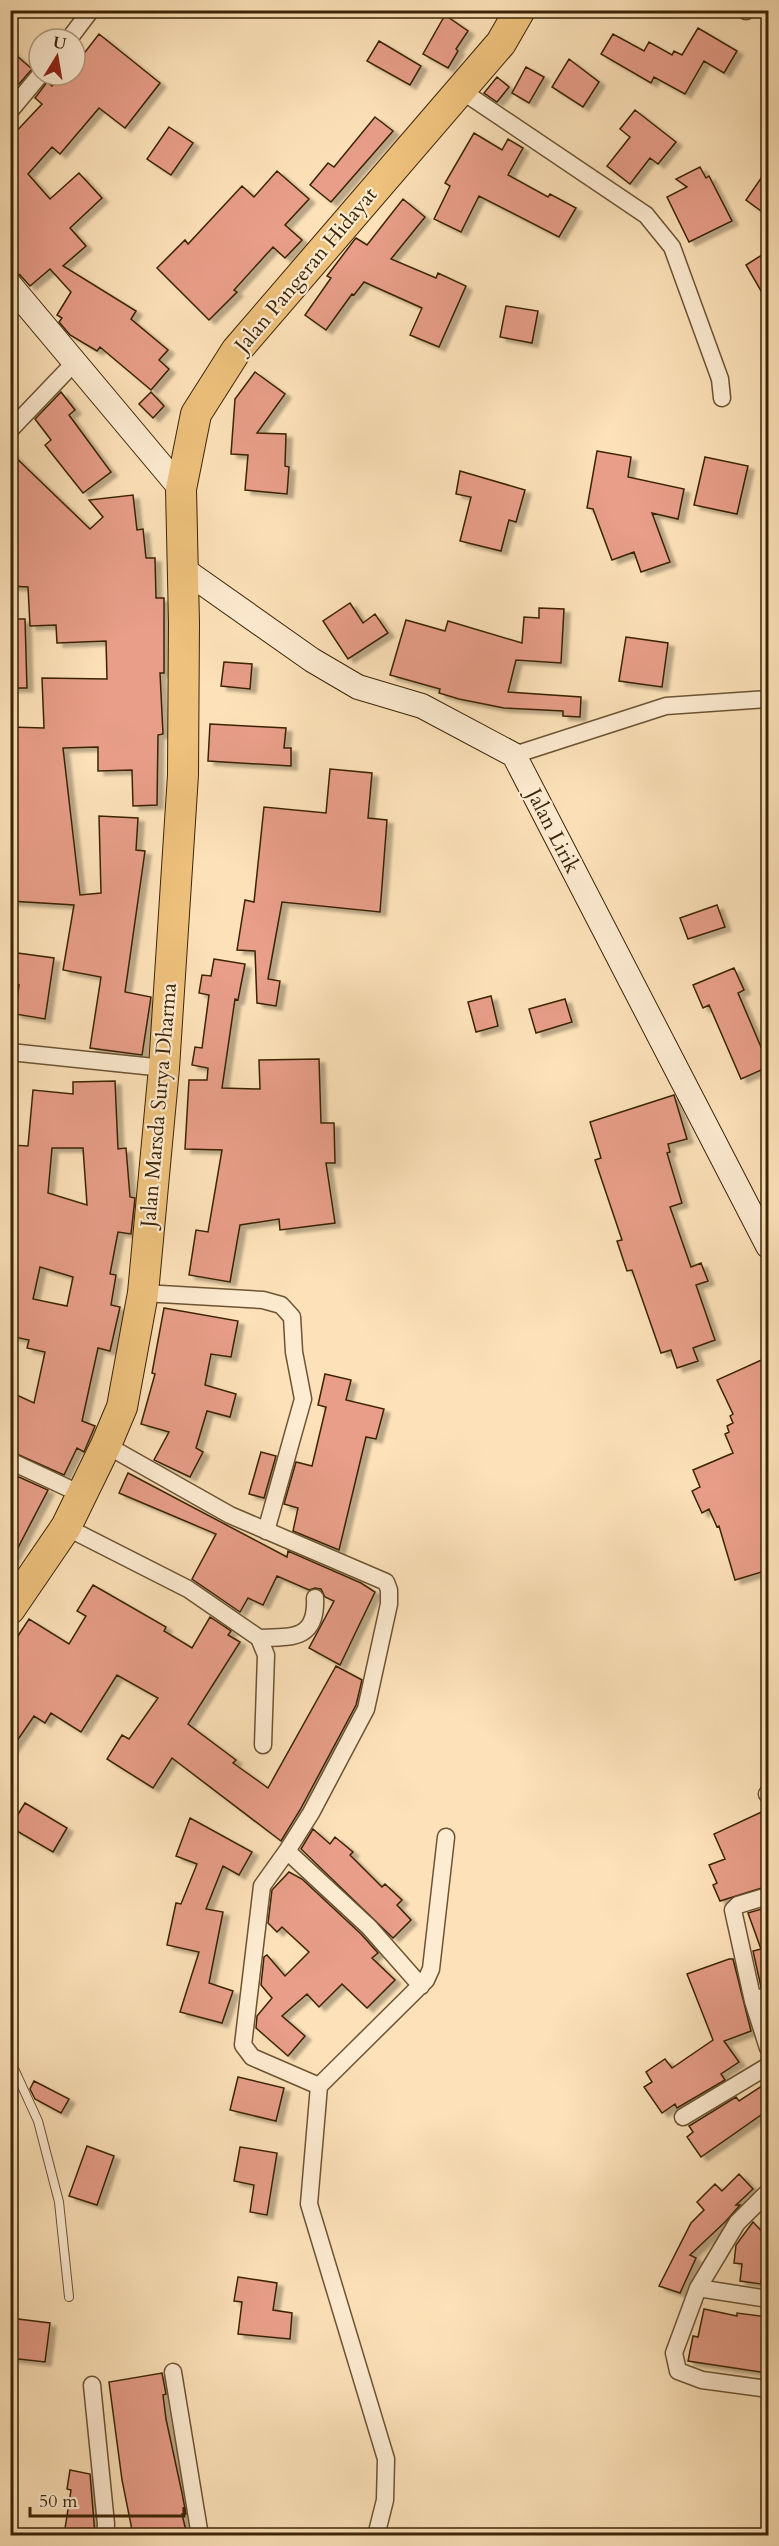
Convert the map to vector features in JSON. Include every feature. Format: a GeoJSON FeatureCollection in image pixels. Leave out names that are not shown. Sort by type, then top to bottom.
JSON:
{"type":"FeatureCollection","features":[{"type":"Feature","properties":{"kind":"highway","name":"Jalan Pangeran Hidayat"},"geometry":{"type":"LineString","coordinates":[[183,569],[181,489],[196,414],[236,351],[459,89],[501,43],[520,10]]}},
{"type":"Feature","properties":{"kind":"highway","name":"Jalan Marsda Surya Dharma"},"geometry":{"type":"LineString","coordinates":[[10,1609],[66,1527],[83,1495],[122,1407],[143,1293],[164,1068],[183,775],[183,569]]}},
{"type":"Feature","properties":{"kind":"main road"},"geometry":{"type":"LineString","coordinates":[[10,285],[181,489]]}},
{"type":"Feature","properties":{"kind":"main road"},"geometry":{"type":"LineString","coordinates":[[183,569],[312,660],[358,687],[422,706],[514,755]]}},
{"type":"Feature","properties":{"kind":"main road","name":"Jalan Lirik"},"geometry":{"type":"LineString","coordinates":[[514,755],[768,1246]]}},
{"type":"Feature","properties":{"kind":"street"},"geometry":{"type":"LineString","coordinates":[[78,27],[91,10]]}},
{"type":"Feature","properties":{"kind":"street"},"geometry":{"type":"LineString","coordinates":[[10,111],[30,87]]}},
{"type":"Feature","properties":{"kind":"street"},"geometry":{"type":"LineString","coordinates":[[459,89],[646,215],[672,247],[720,378],[722,398]]}},
{"type":"Feature","properties":{"kind":"street"},"geometry":{"type":"LineString","coordinates":[[10,430],[76,361]]}},
{"type":"Feature","properties":{"kind":"street"},"geometry":{"type":"LineString","coordinates":[[514,755],[666,706],[768,699]]}},
{"type":"Feature","properties":{"kind":"street"},"geometry":{"type":"LineString","coordinates":[[10,1052],[164,1068]]}},
{"type":"Feature","properties":{"kind":"street"},"geometry":{"type":"LineString","coordinates":[[143,1293],[263,1300],[281,1305],[292,1317],[294,1352],[303,1399],[266,1531]]}},
{"type":"Feature","properties":{"kind":"street"},"geometry":{"type":"LineString","coordinates":[[106,1445],[230,1515],[386,1581],[389,1590],[366,1709],[311,1813],[262,1886],[243,2045],[252,2057],[319,2086]]}},
{"type":"Feature","properties":{"kind":"street"},"geometry":{"type":"LineString","coordinates":[[10,1461],[83,1495]]}},
{"type":"Feature","properties":{"kind":"street"},"geometry":{"type":"LineString","coordinates":[[66,1527],[189,1589],[259,1638],[266,1655],[263,1745]]}},
{"type":"Feature","properties":{"kind":"street"},"geometry":{"type":"LineString","coordinates":[[259,1638],[295,1637],[310,1628],[316,1614],[315,1598]]}},
{"type":"Feature","properties":{"kind":"street"},"geometry":{"type":"LineString","coordinates":[[376,2535],[385,2500],[386,2459],[309,2204],[319,2086],[421,1986],[431,1969],[446,1837]]}},
{"type":"Feature","properties":{"kind":"street"},"geometry":{"type":"LineString","coordinates":[[287,1851],[369,1927],[421,1986]]}},
{"type":"Feature","properties":{"kind":"street"},"geometry":{"type":"LineString","coordinates":[[768,1896],[738,1905],[733,1911],[761,1998],[768,2048]]}},
{"type":"Feature","properties":{"kind":"street"},"geometry":{"type":"LineString","coordinates":[[683,2117],[768,2066]]}},
{"type":"Feature","properties":{"kind":"street"},"geometry":{"type":"LineString","coordinates":[[768,2192],[737,2223],[698,2288],[674,2353],[678,2371],[702,2380],[768,2389]]}},
{"type":"Feature","properties":{"kind":"street"},"geometry":{"type":"LineString","coordinates":[[748,2212],[768,2213]]}},
{"type":"Feature","properties":{"kind":"street"},"geometry":{"type":"LineString","coordinates":[[698,2288],[768,2298]]}},
{"type":"Feature","properties":{"kind":"street"},"geometry":{"type":"LineString","coordinates":[[173,2372],[200,2535]]}},
{"type":"Feature","properties":{"kind":"street"},"geometry":{"type":"LineString","coordinates":[[92,2385],[106,2524],[105,2535]]}},
{"type":"Feature","properties":{"kind":"lane"},"geometry":{"type":"LineString","coordinates":[[10,2060],[38,2121],[59,2202],[69,2297]]}},
{"type":"Feature","properties":{"kind":"building"},"geometry":{"type":"Polygon","coordinates":[[[445,15],[468,31],[456,49],[458,51],[448,68],[423,54],[445,15]]]}},
{"type":"Feature","properties":{"kind":"building"},"geometry":{"type":"Polygon","coordinates":[[[698,28],[737,51],[724,73],[704,61],[685,94],[654,77],[651,83],[601,54],[613,34],[644,51],[649,42],[672,55],[674,51],[682,55],[698,28]]]}},
{"type":"Feature","properties":{"kind":"building"},"geometry":{"type":"Polygon","coordinates":[[[99,34],[160,83],[125,128],[99,108],[60,154],[52,147],[28,174],[50,199],[79,173],[102,198],[70,228],[86,246],[63,266],[136,311],[131,319],[168,350],[159,360],[169,369],[151,390],[100,347],[97,351],[70,335],[59,322],[62,318],[57,315],[71,292],[50,269],[30,286],[20,275],[10,271],[10,138],[42,104],[35,98],[43,87],[87,87],[87,50],[99,34]]]}},
{"type":"Feature","properties":{"kind":"building"},"geometry":{"type":"Polygon","coordinates":[[[379,41],[421,66],[410,85],[367,61],[379,41]]]}},
{"type":"Feature","properties":{"kind":"building"},"geometry":{"type":"Polygon","coordinates":[[[10,50],[27,65],[27,75],[19,84],[10,77],[10,50]]]}},
{"type":"Feature","properties":{"kind":"building"},"geometry":{"type":"Polygon","coordinates":[[[569,59],[599,82],[583,107],[552,87],[569,59]]]}},
{"type":"Feature","properties":{"kind":"building"},"geometry":{"type":"Polygon","coordinates":[[[526,67],[544,77],[529,103],[512,93],[526,67]]]}},
{"type":"Feature","properties":{"kind":"building"},"geometry":{"type":"Polygon","coordinates":[[[497,77],[509,87],[497,102],[484,93],[497,77]]]}},
{"type":"Feature","properties":{"kind":"building"},"geometry":{"type":"Polygon","coordinates":[[[635,110],[676,142],[658,164],[650,158],[630,184],[607,166],[630,137],[620,129],[635,110]]]}},
{"type":"Feature","properties":{"kind":"building"},"geometry":{"type":"Polygon","coordinates":[[[375,117],[393,131],[331,202],[310,185],[328,163],[334,167],[375,117]]]}},
{"type":"Feature","properties":{"kind":"building"},"geometry":{"type":"Polygon","coordinates":[[[169,127],[193,143],[171,175],[147,159],[169,127]]]}},
{"type":"Feature","properties":{"kind":"building"},"geometry":{"type":"Polygon","coordinates":[[[474,133],[502,150],[508,139],[523,148],[508,175],[548,197],[550,194],[576,208],[559,237],[479,196],[461,232],[434,219],[450,186],[445,183],[474,133]]]}},
{"type":"Feature","properties":{"kind":"building"},"geometry":{"type":"Polygon","coordinates":[[[700,167],[706,178],[709,176],[732,221],[689,242],[667,197],[687,187],[676,179],[700,167]]]}},
{"type":"Feature","properties":{"kind":"building"},"geometry":{"type":"Polygon","coordinates":[[[768,168],[768,216],[746,200],[768,168]]]}},
{"type":"Feature","properties":{"kind":"building"},"geometry":{"type":"Polygon","coordinates":[[[277,171],[309,199],[285,225],[302,240],[285,258],[273,247],[234,290],[237,292],[209,320],[157,268],[185,240],[188,244],[242,186],[254,197],[277,171]]]}},
{"type":"Feature","properties":{"kind":"building"},"geometry":{"type":"Polygon","coordinates":[[[403,199],[425,217],[391,259],[436,278],[438,273],[466,286],[439,347],[410,335],[422,308],[364,282],[354,295],[352,294],[326,330],[305,315],[331,278],[327,276],[355,239],[367,245],[403,199]]]}},
{"type":"Feature","properties":{"kind":"building"},"geometry":{"type":"Polygon","coordinates":[[[768,251],[768,303],[746,265],[768,251]]]}},
{"type":"Feature","properties":{"kind":"building"},"geometry":{"type":"Polygon","coordinates":[[[506,306],[538,311],[532,343],[500,337],[506,306]]]}},
{"type":"Feature","properties":{"kind":"building"},"geometry":{"type":"Polygon","coordinates":[[[255,372],[285,394],[257,433],[286,434],[285,466],[289,467],[287,494],[245,490],[248,455],[231,454],[235,399],[255,372]]]}},
{"type":"Feature","properties":{"kind":"building"},"geometry":{"type":"Polygon","coordinates":[[[61,392],[75,410],[69,415],[111,472],[83,493],[45,445],[51,440],[35,419],[61,392]]]}},
{"type":"Feature","properties":{"kind":"building"},"geometry":{"type":"Polygon","coordinates":[[[151,392],[164,406],[153,418],[139,404],[151,392]]]}},
{"type":"Feature","properties":{"kind":"building"},"geometry":{"type":"Polygon","coordinates":[[[597,451],[631,457],[628,477],[684,489],[678,519],[652,513],[670,562],[641,572],[634,552],[612,560],[593,509],[587,508],[597,451]]]}},
{"type":"Feature","properties":{"kind":"building"},"geometry":{"type":"Polygon","coordinates":[[[10,452],[90,529],[103,517],[89,500],[133,495],[137,530],[143,529],[146,558],[155,558],[156,598],[164,598],[164,673],[160,673],[163,734],[158,735],[157,805],[133,806],[132,770],[98,771],[98,747],[63,748],[80,895],[101,893],[99,816],[138,818],[136,850],[145,851],[125,992],[151,997],[142,1055],[90,1048],[101,977],[63,970],[74,905],[10,901],[10,727],[44,728],[42,678],[107,679],[106,641],[57,643],[56,625],[30,626],[28,587],[10,586],[10,452]]]}},
{"type":"Feature","properties":{"kind":"building"},"geometry":{"type":"Polygon","coordinates":[[[705,457],[748,466],[737,514],[694,505],[705,457]]]}},
{"type":"Feature","properties":{"kind":"building"},"geometry":{"type":"Polygon","coordinates":[[[460,471],[525,490],[516,522],[509,520],[501,551],[460,541],[471,497],[456,494],[460,471]]]}},
{"type":"Feature","properties":{"kind":"building"},"geometry":{"type":"Polygon","coordinates":[[[350,603],[363,623],[375,614],[388,633],[348,659],[323,621],[350,603]]]}},
{"type":"Feature","properties":{"kind":"building"},"geometry":{"type":"Polygon","coordinates":[[[539,608],[564,609],[561,663],[516,660],[508,692],[581,697],[580,717],[563,716],[563,711],[504,708],[459,699],[439,693],[440,689],[390,675],[406,620],[445,631],[448,621],[522,643],[524,617],[539,618],[539,608]]]}},
{"type":"Feature","properties":{"kind":"building"},"geometry":{"type":"Polygon","coordinates":[[[10,619],[25,619],[27,688],[10,688],[10,619]]]}},
{"type":"Feature","properties":{"kind":"building"},"geometry":{"type":"Polygon","coordinates":[[[626,637],[668,643],[662,687],[619,681],[626,637]]]}},
{"type":"Feature","properties":{"kind":"building"},"geometry":{"type":"Polygon","coordinates":[[[224,662],[252,664],[250,689],[221,686],[224,662]]]}},
{"type":"Feature","properties":{"kind":"building"},"geometry":{"type":"Polygon","coordinates":[[[210,724],[286,728],[284,748],[291,748],[291,766],[208,761],[210,724]]]}},
{"type":"Feature","properties":{"kind":"building"},"geometry":{"type":"Polygon","coordinates":[[[330,769],[372,773],[368,818],[387,820],[380,912],[282,902],[268,979],[280,981],[276,1006],[257,1003],[255,951],[237,950],[245,900],[254,902],[264,807],[326,813],[330,769]]]}},
{"type":"Feature","properties":{"kind":"building"},"geometry":{"type":"Polygon","coordinates":[[[717,905],[725,927],[688,939],[680,918],[717,905]]]}},
{"type":"Feature","properties":{"kind":"building"},"geometry":{"type":"Polygon","coordinates":[[[10,952],[54,958],[45,1019],[15,1014],[19,985],[10,984],[10,952]]]}},
{"type":"Feature","properties":{"kind":"building"},"geometry":{"type":"Polygon","coordinates":[[[214,959],[245,964],[238,1000],[235,999],[222,1088],[260,1089],[259,1060],[319,1059],[321,1123],[334,1123],[335,1163],[326,1163],[335,1223],[280,1230],[279,1219],[240,1225],[230,1282],[189,1275],[196,1230],[208,1232],[222,1150],[185,1149],[189,1080],[207,1080],[208,1068],[192,1065],[195,1047],[202,1048],[209,995],[199,993],[202,975],[211,976],[214,959]]]}},
{"type":"Feature","properties":{"kind":"building"},"geometry":{"type":"Polygon","coordinates":[[[734,968],[744,990],[738,993],[761,1047],[768,1043],[768,1067],[741,1079],[709,1005],[703,1008],[693,985],[734,968]]]}},
{"type":"Feature","properties":{"kind":"building"},"geometry":{"type":"Polygon","coordinates":[[[491,996],[498,1026],[476,1032],[468,1002],[491,996]]]}},
{"type":"Feature","properties":{"kind":"building"},"geometry":{"type":"Polygon","coordinates":[[[565,999],[572,1022],[536,1033],[529,1009],[565,999]]]}},
{"type":"Feature","properties":{"kind":"building"},"geometry":{"type":"Polygon","coordinates":[[[115,1081],[118,1149],[126,1148],[130,1197],[135,1198],[131,1234],[118,1232],[110,1274],[116,1275],[111,1305],[120,1307],[110,1351],[98,1348],[82,1421],[95,1426],[84,1452],[77,1448],[64,1475],[10,1451],[10,1392],[34,1403],[45,1352],[27,1348],[29,1340],[10,1336],[10,1145],[28,1146],[33,1090],[73,1094],[73,1082],[115,1081]],[[52,1148],[48,1193],[87,1205],[83,1148],[52,1148]],[[40,1267],[33,1299],[67,1306],[73,1277],[40,1267]]]}},
{"type":"Feature","properties":{"kind":"building"},"geometry":{"type":"Polygon","coordinates":[[[674,1095],[687,1139],[668,1144],[670,1152],[667,1153],[682,1203],[670,1207],[691,1267],[701,1263],[708,1281],[696,1285],[715,1340],[693,1348],[698,1361],[677,1368],[671,1350],[661,1353],[632,1270],[627,1271],[617,1241],[622,1240],[595,1160],[601,1158],[590,1122],[674,1095]]]}},
{"type":"Feature","properties":{"kind":"building"},"geometry":{"type":"Polygon","coordinates":[[[164,1308],[238,1321],[231,1357],[211,1354],[205,1385],[236,1394],[230,1417],[207,1411],[196,1448],[203,1452],[190,1477],[154,1460],[169,1432],[141,1424],[155,1374],[152,1373],[164,1308]]]}},
{"type":"Feature","properties":{"kind":"building"},"geometry":{"type":"Polygon","coordinates":[[[768,1357],[768,1570],[735,1580],[719,1526],[717,1527],[709,1509],[702,1513],[692,1491],[700,1487],[693,1470],[733,1453],[725,1434],[729,1432],[727,1426],[733,1423],[730,1416],[733,1414],[717,1380],[768,1357]]]}},
{"type":"Feature","properties":{"kind":"building"},"geometry":{"type":"Polygon","coordinates":[[[325,1374],[351,1380],[346,1400],[384,1409],[376,1439],[366,1437],[339,1550],[293,1531],[298,1508],[284,1504],[296,1462],[312,1466],[326,1407],[318,1405],[325,1374]]]}},
{"type":"Feature","properties":{"kind":"building"},"geometry":{"type":"Polygon","coordinates":[[[261,1452],[276,1456],[264,1498],[249,1494],[261,1452]]]}},
{"type":"Feature","properties":{"kind":"building"},"geometry":{"type":"Polygon","coordinates":[[[10,1473],[48,1490],[10,1563],[10,1473]]]}},
{"type":"Feature","properties":{"kind":"building"},"geometry":{"type":"Polygon","coordinates":[[[128,1473],[287,1557],[288,1551],[361,1583],[375,1592],[340,1665],[309,1648],[334,1601],[325,1597],[321,1589],[309,1590],[277,1576],[263,1605],[248,1598],[240,1612],[192,1579],[216,1534],[119,1493],[128,1473]]]}},
{"type":"Feature","properties":{"kind":"building"},"geometry":{"type":"Polygon","coordinates":[[[93,1585],[166,1627],[164,1631],[192,1648],[210,1617],[231,1631],[228,1635],[240,1642],[188,1724],[236,1760],[233,1763],[268,1788],[336,1666],[362,1680],[356,1705],[281,1841],[172,1758],[153,1788],[107,1759],[122,1735],[129,1739],[158,1698],[117,1675],[81,1732],[51,1713],[45,1723],[34,1716],[10,1751],[10,1648],[29,1619],[69,1644],[86,1616],[77,1611],[93,1585]]]}},
{"type":"Feature","properties":{"kind":"building"},"geometry":{"type":"Polygon","coordinates":[[[25,1803],[67,1828],[53,1852],[10,1827],[25,1803]]]}},
{"type":"Feature","properties":{"kind":"building"},"geometry":{"type":"Polygon","coordinates":[[[768,1809],[768,1886],[720,1901],[713,1885],[717,1883],[709,1865],[725,1859],[714,1834],[768,1809]]]}},
{"type":"Feature","properties":{"kind":"building"},"geometry":{"type":"Polygon","coordinates":[[[190,1818],[252,1852],[239,1875],[223,1866],[206,1909],[223,1912],[209,1983],[233,1991],[222,2023],[180,2012],[199,1952],[167,1945],[176,1903],[181,1904],[197,1864],[176,1856],[190,1818]]]}},
{"type":"Feature","properties":{"kind":"building"},"geometry":{"type":"Polygon","coordinates":[[[313,1829],[330,1844],[335,1837],[353,1852],[350,1855],[382,1887],[385,1884],[402,1900],[397,1905],[411,1920],[393,1938],[301,1849],[313,1829]]]}},
{"type":"Feature","properties":{"kind":"building"},"geometry":{"type":"Polygon","coordinates":[[[289,1872],[302,1879],[361,1934],[378,1953],[372,1958],[395,1980],[367,2008],[342,1984],[319,2007],[307,1994],[282,2016],[305,2036],[288,2056],[256,2028],[257,2016],[272,1998],[261,1985],[264,1957],[267,1955],[285,1976],[309,1952],[282,1927],[277,1932],[268,1923],[272,1890],[289,1872]]]}},
{"type":"Feature","properties":{"kind":"building"},"geometry":{"type":"Polygon","coordinates":[[[768,1907],[768,1985],[761,1987],[753,1951],[761,1949],[748,1913],[768,1907]]]}},
{"type":"Feature","properties":{"kind":"building"},"geometry":{"type":"Polygon","coordinates":[[[733,1959],[751,2031],[724,2041],[739,2062],[721,2074],[725,2080],[677,2108],[675,2104],[662,2113],[644,2087],[652,2082],[646,2072],[665,2059],[672,2068],[713,2040],[687,1974],[733,1959]]]}},
{"type":"Feature","properties":{"kind":"building"},"geometry":{"type":"Polygon","coordinates":[[[238,2077],[284,2088],[276,2121],[230,2110],[238,2077]]]}},
{"type":"Feature","properties":{"kind":"building"},"geometry":{"type":"Polygon","coordinates":[[[34,2081],[69,2099],[61,2113],[35,2099],[30,2089],[34,2081]]]}},
{"type":"Feature","properties":{"kind":"building"},"geometry":{"type":"Polygon","coordinates":[[[768,2082],[768,2110],[701,2157],[687,2137],[693,2132],[689,2126],[736,2097],[739,2101],[768,2082]]]}},
{"type":"Feature","properties":{"kind":"building"},"geometry":{"type":"Polygon","coordinates":[[[87,2146],[114,2156],[97,2205],[69,2196],[87,2146]]]}},
{"type":"Feature","properties":{"kind":"building"},"geometry":{"type":"Polygon","coordinates":[[[240,2147],[277,2153],[267,2215],[250,2212],[254,2185],[234,2181],[240,2147]]]}},
{"type":"Feature","properties":{"kind":"building"},"geometry":{"type":"Polygon","coordinates":[[[739,2174],[753,2189],[736,2205],[740,2205],[726,2221],[690,2255],[696,2258],[680,2293],[659,2286],[691,2223],[704,2210],[697,2202],[715,2184],[722,2191],[739,2174]]]}},
{"type":"Feature","properties":{"kind":"building"},"geometry":{"type":"Polygon","coordinates":[[[753,2222],[768,2238],[768,2281],[761,2280],[761,2284],[740,2281],[742,2264],[734,2263],[736,2245],[753,2222]]]}},
{"type":"Feature","properties":{"kind":"building"},"geometry":{"type":"Polygon","coordinates":[[[238,2277],[277,2283],[273,2310],[292,2313],[290,2339],[238,2334],[242,2302],[234,2301],[238,2277]]]}},
{"type":"Feature","properties":{"kind":"building"},"geometry":{"type":"Polygon","coordinates":[[[704,2309],[737,2316],[737,2313],[768,2317],[768,2373],[688,2361],[693,2336],[698,2337],[704,2309]]]}},
{"type":"Feature","properties":{"kind":"building"},"geometry":{"type":"Polygon","coordinates":[[[10,2318],[50,2323],[45,2362],[10,2358],[10,2318]]]}},
{"type":"Feature","properties":{"kind":"building"},"geometry":{"type":"Polygon","coordinates":[[[162,2373],[166,2394],[163,2395],[166,2419],[186,2514],[182,2514],[187,2535],[133,2535],[122,2480],[109,2382],[162,2373]]]}},
{"type":"Feature","properties":{"kind":"building"},"geometry":{"type":"Polygon","coordinates":[[[70,2470],[90,2474],[95,2535],[64,2535],[71,2490],[67,2489],[70,2470]]]}}]}
